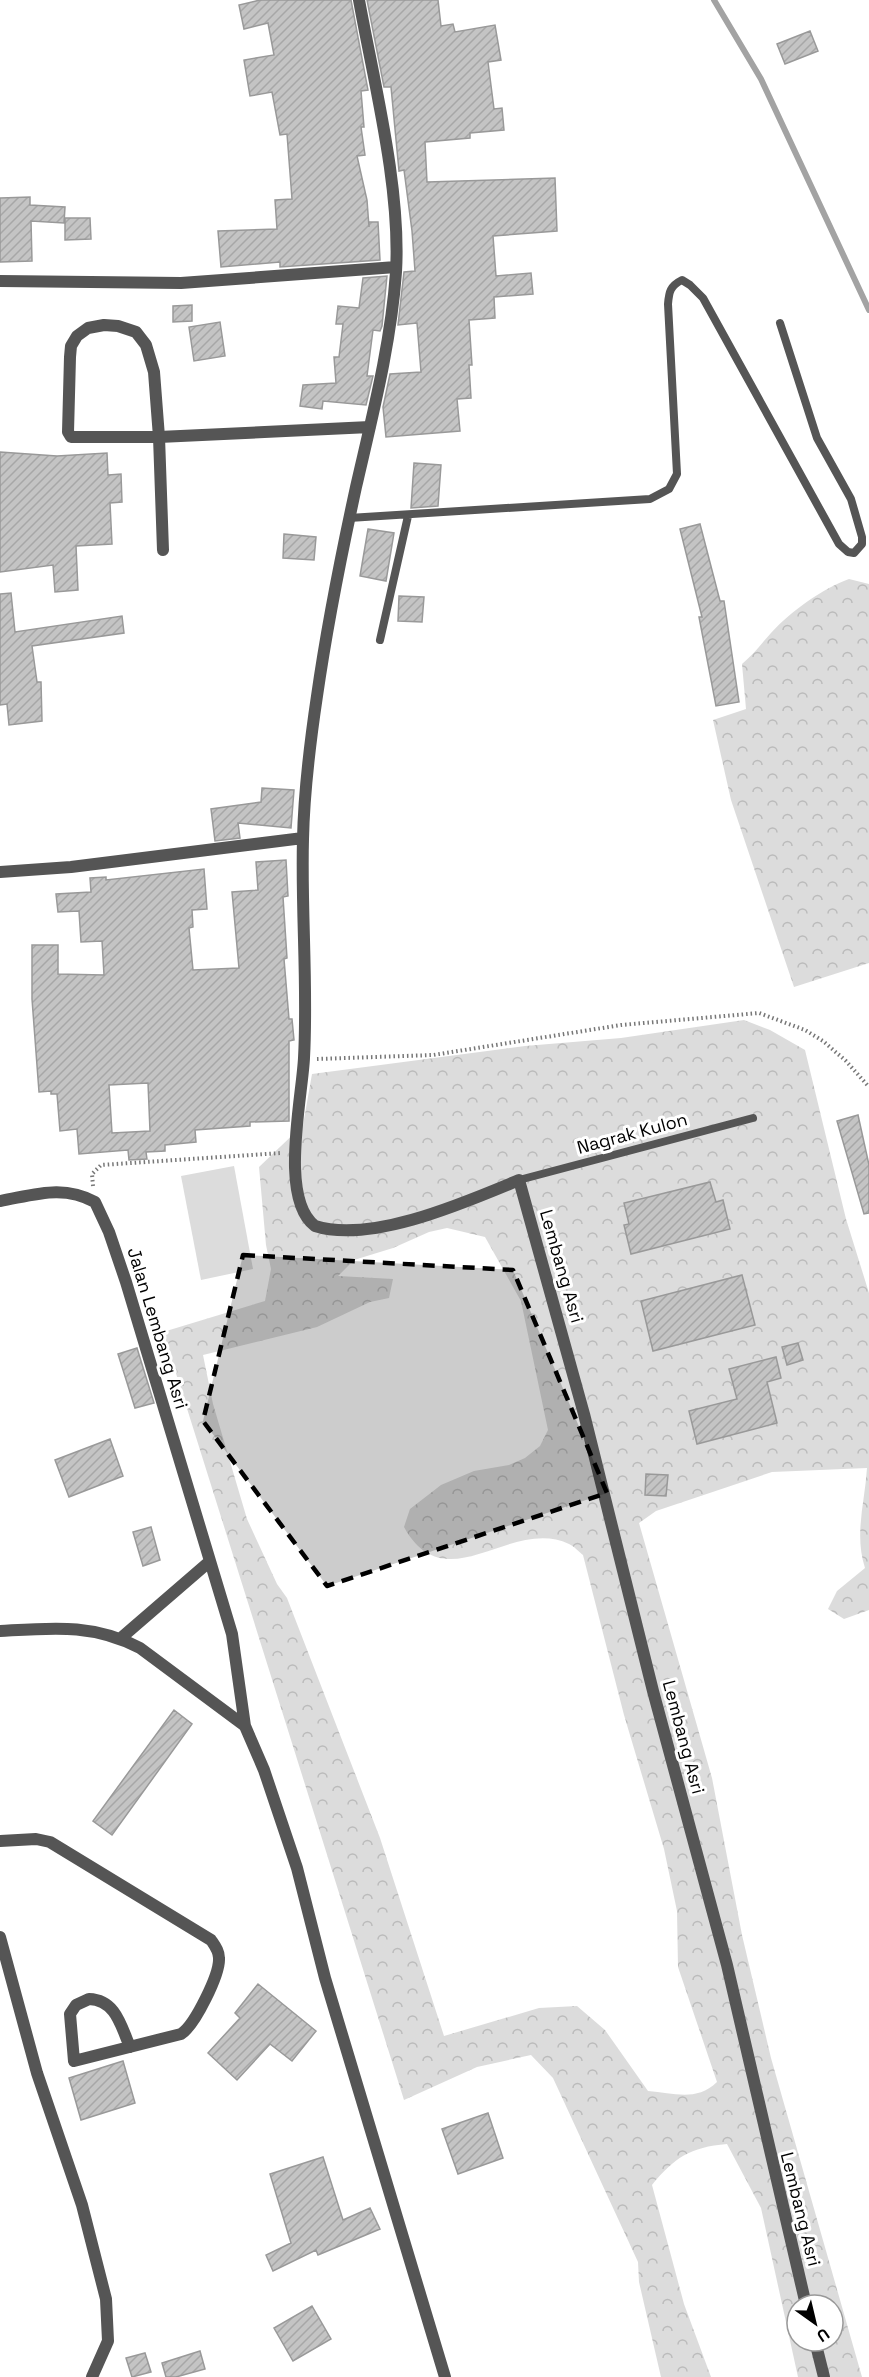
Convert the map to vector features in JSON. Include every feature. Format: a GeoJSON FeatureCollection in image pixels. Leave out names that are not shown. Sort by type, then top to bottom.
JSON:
{"type":"FeatureCollection","features":[{"type":"Feature","properties":{"kind":"street"},"geometry":{"type":"LineString","coordinates":[[359,0],[389,179],[395,231],[396,267],[384,355],[349,518],[317,694],[303,838],[304,1057],[295,1152],[302,1211],[308,1221],[324,1229],[348,1232],[383,1227],[519,1180]]}},
{"type":"Feature","properties":{"kind":"street"},"geometry":{"type":"LineString","coordinates":[[0,281],[181,283],[396,267]]}},
{"type":"Feature","properties":{"kind":"street"},"geometry":{"type":"LineString","coordinates":[[163,550],[159,437],[154,372],[141,336],[118,326],[96,327],[81,332],[71,346],[69,435],[74,438],[159,437],[370,427]]}},
{"type":"Feature","properties":{"kind":"street"},"geometry":{"type":"LineString","coordinates":[[0,872],[71,867],[303,838]]}},
{"type":"Feature","properties":{"kind":"street","name":"Lembang Asri"},"geometry":{"type":"LineString","coordinates":[[519,1180],[584,1414],[650,1679],[727,1965],[803,2293]]}},
{"type":"Feature","properties":{"kind":"street"},"geometry":{"type":"LineString","coordinates":[[0,1201],[56,1190],[80,1193],[95,1202]]}},
{"type":"Feature","properties":{"kind":"street","name":"Jalan Lembang Asri"},"geometry":{"type":"LineString","coordinates":[[95,1202],[109,1232],[126,1282],[232,1634],[245,1726],[278,1808],[294,1858],[325,1978],[445,2377]]}},
{"type":"Feature","properties":{"kind":"street"},"geometry":{"type":"LineString","coordinates":[[121,1638],[209,1562]]}},
{"type":"Feature","properties":{"kind":"street"},"geometry":{"type":"LineString","coordinates":[[0,1631],[91,1629],[121,1638],[140,1648],[245,1726]]}},
{"type":"Feature","properties":{"kind":"street"},"geometry":{"type":"LineString","coordinates":[[0,1841],[36,1839],[50,1842],[211,1940],[216,1947],[219,1966],[191,2027],[181,2034],[130,2047],[74,2061],[70,2014],[73,2009],[89,1999],[105,2002],[113,2008],[130,2047]]}},
{"type":"Feature","properties":{"kind":"street"},"geometry":{"type":"LineString","coordinates":[[0,1937],[37,2073],[82,2205],[106,2299],[108,2341],[92,2377]]}},
{"type":"Feature","properties":{"kind":"street"},"geometry":{"type":"LineString","coordinates":[[818,2353],[824,2377]]}},
{"type":"Feature","properties":{"kind":"lane"},"geometry":{"type":"LineString","coordinates":[[349,518],[650,499],[669,489],[677,474],[668,304],[669,292],[674,284],[682,280],[703,298],[839,544],[848,552],[854,553],[862,544],[862,537],[851,499],[816,438],[780,323]]}},
{"type":"Feature","properties":{"kind":"lane"},"geometry":{"type":"LineString","coordinates":[[380,640],[408,516]]}},
{"type":"Feature","properties":{"kind":"lane","name":"Nagrak Kulon"},"geometry":{"type":"LineString","coordinates":[[519,1180],[753,1118]]}},
{"type":"Feature","properties":{"kind":"path"},"geometry":{"type":"LineString","coordinates":[[304,1057],[325,1060],[433,1055],[621,1025],[759,1013],[805,1030],[823,1041],[846,1061],[869,1088]]}},
{"type":"Feature","properties":{"kind":"path"},"geometry":{"type":"LineString","coordinates":[[95,1202],[92,1174],[101,1165],[295,1152]]}},
{"type":"Feature","properties":{"kind":"highlighted area"},"geometry":{"type":"Polygon","coordinates":[[[243,1255],[513,1270],[607,1493],[327,1586],[203,1421],[243,1255]]]}},
{"type":"Feature","properties":{"kind":"green space"},"geometry":{"type":"Polygon","coordinates":[[[849,579],[869,584],[869,963],[794,987],[731,800],[713,720],[746,709],[742,664],[771,633],[807,602],[849,579]]]}},
{"type":"Feature","properties":{"kind":"green space"},"geometry":{"type":"Polygon","coordinates":[[[744,1020],[770,1030],[805,1050],[846,1219],[869,1293],[869,1610],[844,1619],[828,1609],[837,1591],[865,1568],[860,1530],[867,1468],[772,1472],[656,1511],[639,1523],[712,1778],[742,1935],[771,2058],[838,2293],[785,2293],[785,2318],[761,2208],[727,2144],[703,2148],[684,2155],[652,2185],[684,2304],[711,2377],[661,2377],[639,2282],[638,2262],[553,2078],[531,2055],[477,2067],[404,2100],[163,1332],[265,1301],[271,1269],[266,1245],[259,1167],[303,1125],[312,1074],[525,1046],[621,1038],[744,1020]],[[447,1228],[429,1232],[393,1248],[354,1260],[338,1276],[393,1279],[389,1298],[370,1302],[317,1327],[203,1355],[213,1404],[247,1519],[277,1584],[287,1598],[380,1838],[444,2036],[539,2008],[577,2006],[605,2030],[648,2091],[693,2094],[717,2082],[678,1967],[677,1911],[664,1849],[624,1715],[583,1555],[569,1544],[547,1538],[525,1540],[459,1558],[439,1558],[421,1548],[404,1527],[410,1509],[441,1485],[474,1471],[509,1465],[525,1458],[540,1446],[548,1430],[521,1301],[485,1237],[447,1228]]]}},
{"type":"Feature","properties":{"kind":"green space"},"geometry":{"type":"Polygon","coordinates":[[[234,1166],[253,1269],[201,1280],[181,1176],[234,1166]]]}},
{"type":"Feature","properties":{"kind":"green space"},"geometry":{"type":"Polygon","coordinates":[[[845,2317],[862,2377],[798,2377],[793,2353],[845,2353],[845,2317]]]}},
{"type":"Feature","properties":{"kind":"building"},"geometry":{"type":"Polygon","coordinates":[[[260,0],[351,0],[368,90],[361,91],[364,127],[361,127],[365,155],[357,156],[367,200],[369,227],[369,222],[378,222],[380,260],[280,267],[280,262],[221,267],[218,231],[277,229],[275,200],[292,199],[287,134],[280,135],[272,92],[250,96],[244,60],[274,55],[268,23],[244,29],[239,5],[260,0]]]}},
{"type":"Feature","properties":{"kind":"building"},"geometry":{"type":"Polygon","coordinates":[[[367,0],[438,0],[441,26],[453,24],[455,32],[495,25],[501,60],[488,62],[494,109],[502,108],[504,130],[470,133],[470,138],[425,142],[427,182],[555,178],[557,231],[493,236],[496,276],[531,273],[533,294],[494,297],[495,318],[469,320],[472,365],[469,365],[471,398],[457,399],[460,431],[386,437],[383,407],[390,374],[421,372],[417,323],[398,325],[404,272],[415,271],[412,231],[404,170],[399,171],[391,87],[384,87],[367,0]]]}},
{"type":"Feature","properties":{"kind":"building"},"geometry":{"type":"Polygon","coordinates":[[[810,31],[818,51],[785,64],[777,44],[810,31]]]}},
{"type":"Feature","properties":{"kind":"building"},"geometry":{"type":"Polygon","coordinates":[[[30,197],[30,205],[65,207],[64,223],[31,221],[32,261],[0,262],[0,198],[30,197]]]}},
{"type":"Feature","properties":{"kind":"building"},"geometry":{"type":"Polygon","coordinates":[[[65,218],[90,218],[91,239],[65,240],[65,218]]]}},
{"type":"Feature","properties":{"kind":"building"},"geometry":{"type":"Polygon","coordinates":[[[387,276],[382,326],[380,331],[373,330],[367,376],[373,376],[366,405],[323,401],[322,409],[300,406],[303,385],[336,383],[334,357],[339,357],[343,324],[336,324],[338,306],[359,308],[363,278],[387,276]]]}},
{"type":"Feature","properties":{"kind":"building"},"geometry":{"type":"Polygon","coordinates":[[[192,305],[192,321],[173,322],[173,306],[192,305]]]}},
{"type":"Feature","properties":{"kind":"building"},"geometry":{"type":"Polygon","coordinates":[[[220,322],[225,356],[194,361],[189,327],[220,322]]]}},
{"type":"Feature","properties":{"kind":"building"},"geometry":{"type":"Polygon","coordinates":[[[0,452],[57,456],[107,453],[108,475],[121,474],[122,502],[110,503],[112,544],[76,546],[78,590],[55,592],[53,565],[0,572],[0,452]]]}},
{"type":"Feature","properties":{"kind":"building"},"geometry":{"type":"Polygon","coordinates":[[[414,463],[441,465],[438,506],[411,508],[414,463]]]}},
{"type":"Feature","properties":{"kind":"building"},"geometry":{"type":"Polygon","coordinates":[[[700,524],[720,601],[724,601],[739,702],[716,706],[699,617],[702,617],[680,529],[700,524]]]}},
{"type":"Feature","properties":{"kind":"building"},"geometry":{"type":"Polygon","coordinates":[[[368,529],[394,533],[386,581],[360,576],[368,529]]]}},
{"type":"Feature","properties":{"kind":"building"},"geometry":{"type":"Polygon","coordinates":[[[284,534],[316,537],[314,560],[283,558],[284,534]]]}},
{"type":"Feature","properties":{"kind":"building"},"geometry":{"type":"Polygon","coordinates":[[[11,593],[15,632],[122,616],[124,633],[32,646],[37,682],[41,682],[42,721],[9,725],[7,704],[0,705],[0,594],[11,593]]]}},
{"type":"Feature","properties":{"kind":"building"},"geometry":{"type":"Polygon","coordinates":[[[399,596],[424,597],[422,622],[398,621],[399,596]]]}},
{"type":"Feature","properties":{"kind":"building"},"geometry":{"type":"Polygon","coordinates":[[[262,788],[294,790],[291,828],[238,823],[240,838],[215,841],[211,809],[261,802],[262,788]]]}},
{"type":"Feature","properties":{"kind":"building"},"geometry":{"type":"Polygon","coordinates":[[[286,860],[288,896],[283,897],[287,958],[284,959],[289,1019],[292,1019],[294,1040],[289,1041],[289,1121],[250,1122],[250,1126],[195,1130],[196,1142],[165,1145],[165,1151],[146,1152],[147,1159],[129,1160],[128,1150],[79,1154],[77,1129],[60,1131],[57,1094],[51,1094],[51,1091],[39,1092],[32,999],[32,945],[58,945],[58,974],[104,975],[102,941],[81,942],[79,911],[58,912],[56,894],[91,892],[90,878],[106,877],[106,880],[204,869],[207,909],[192,910],[193,927],[189,928],[193,970],[239,968],[232,892],[258,890],[256,862],[286,860]],[[148,1083],[109,1085],[112,1133],[150,1131],[148,1083]]]}},
{"type":"Feature","properties":{"kind":"building"},"geometry":{"type":"Polygon","coordinates":[[[858,1115],[869,1165],[869,1213],[864,1214],[837,1121],[858,1115]]]}},
{"type":"Feature","properties":{"kind":"building"},"geometry":{"type":"Polygon","coordinates":[[[710,1182],[716,1202],[723,1200],[730,1229],[631,1254],[624,1225],[629,1224],[624,1203],[710,1182]]]}},
{"type":"Feature","properties":{"kind":"building"},"geometry":{"type":"Polygon","coordinates":[[[742,1275],[755,1325],[653,1351],[641,1301],[742,1275]]]}},
{"type":"Feature","properties":{"kind":"building"},"geometry":{"type":"Polygon","coordinates":[[[798,1343],[803,1360],[787,1365],[782,1347],[798,1343]]]}},
{"type":"Feature","properties":{"kind":"building"},"geometry":{"type":"Polygon","coordinates":[[[137,1348],[154,1403],[135,1408],[118,1354],[137,1348]]]}},
{"type":"Feature","properties":{"kind":"building"},"geometry":{"type":"Polygon","coordinates":[[[776,1357],[781,1378],[767,1382],[777,1423],[697,1444],[689,1411],[737,1399],[729,1369],[776,1357]]]}},
{"type":"Feature","properties":{"kind":"building"},"geometry":{"type":"Polygon","coordinates":[[[110,1439],[123,1476],[69,1497],[55,1460],[110,1439]]]}},
{"type":"Feature","properties":{"kind":"building"},"geometry":{"type":"Polygon","coordinates":[[[646,1474],[668,1475],[666,1496],[645,1495],[646,1474]]]}},
{"type":"Feature","properties":{"kind":"building"},"geometry":{"type":"Polygon","coordinates":[[[151,1527],[160,1560],[143,1566],[133,1532],[151,1527]]]}},
{"type":"Feature","properties":{"kind":"building"},"geometry":{"type":"Polygon","coordinates":[[[174,1710],[192,1724],[112,1835],[93,1821],[174,1710]]]}},
{"type":"Feature","properties":{"kind":"building"},"geometry":{"type":"Polygon","coordinates":[[[258,1984],[316,2031],[292,2061],[270,2044],[237,2080],[208,2053],[240,2018],[235,2013],[258,1984]]]}},
{"type":"Feature","properties":{"kind":"building"},"geometry":{"type":"Polygon","coordinates":[[[123,2061],[135,2103],[81,2120],[69,2078],[123,2061]]]}},
{"type":"Feature","properties":{"kind":"building"},"geometry":{"type":"Polygon","coordinates":[[[488,2113],[503,2158],[458,2174],[442,2129],[488,2113]]]}},
{"type":"Feature","properties":{"kind":"building"},"geometry":{"type":"Polygon","coordinates":[[[323,2157],[343,2220],[370,2208],[380,2229],[318,2255],[316,2250],[273,2271],[266,2255],[291,2243],[270,2174],[323,2157]]]}},
{"type":"Feature","properties":{"kind":"building"},"geometry":{"type":"Polygon","coordinates":[[[312,2306],[331,2339],[293,2361],[274,2328],[312,2306]]]}},
{"type":"Feature","properties":{"kind":"building"},"geometry":{"type":"Polygon","coordinates":[[[200,2351],[205,2369],[176,2377],[166,2377],[162,2363],[200,2351]]]}},
{"type":"Feature","properties":{"kind":"building"},"geometry":{"type":"Polygon","coordinates":[[[145,2353],[151,2372],[132,2377],[126,2358],[145,2353]]]}},
{"type":"Feature","properties":{"kind":"waterway"},"geometry":{"type":"LineString","coordinates":[[714,0],[761,79],[869,310]]}}]}
